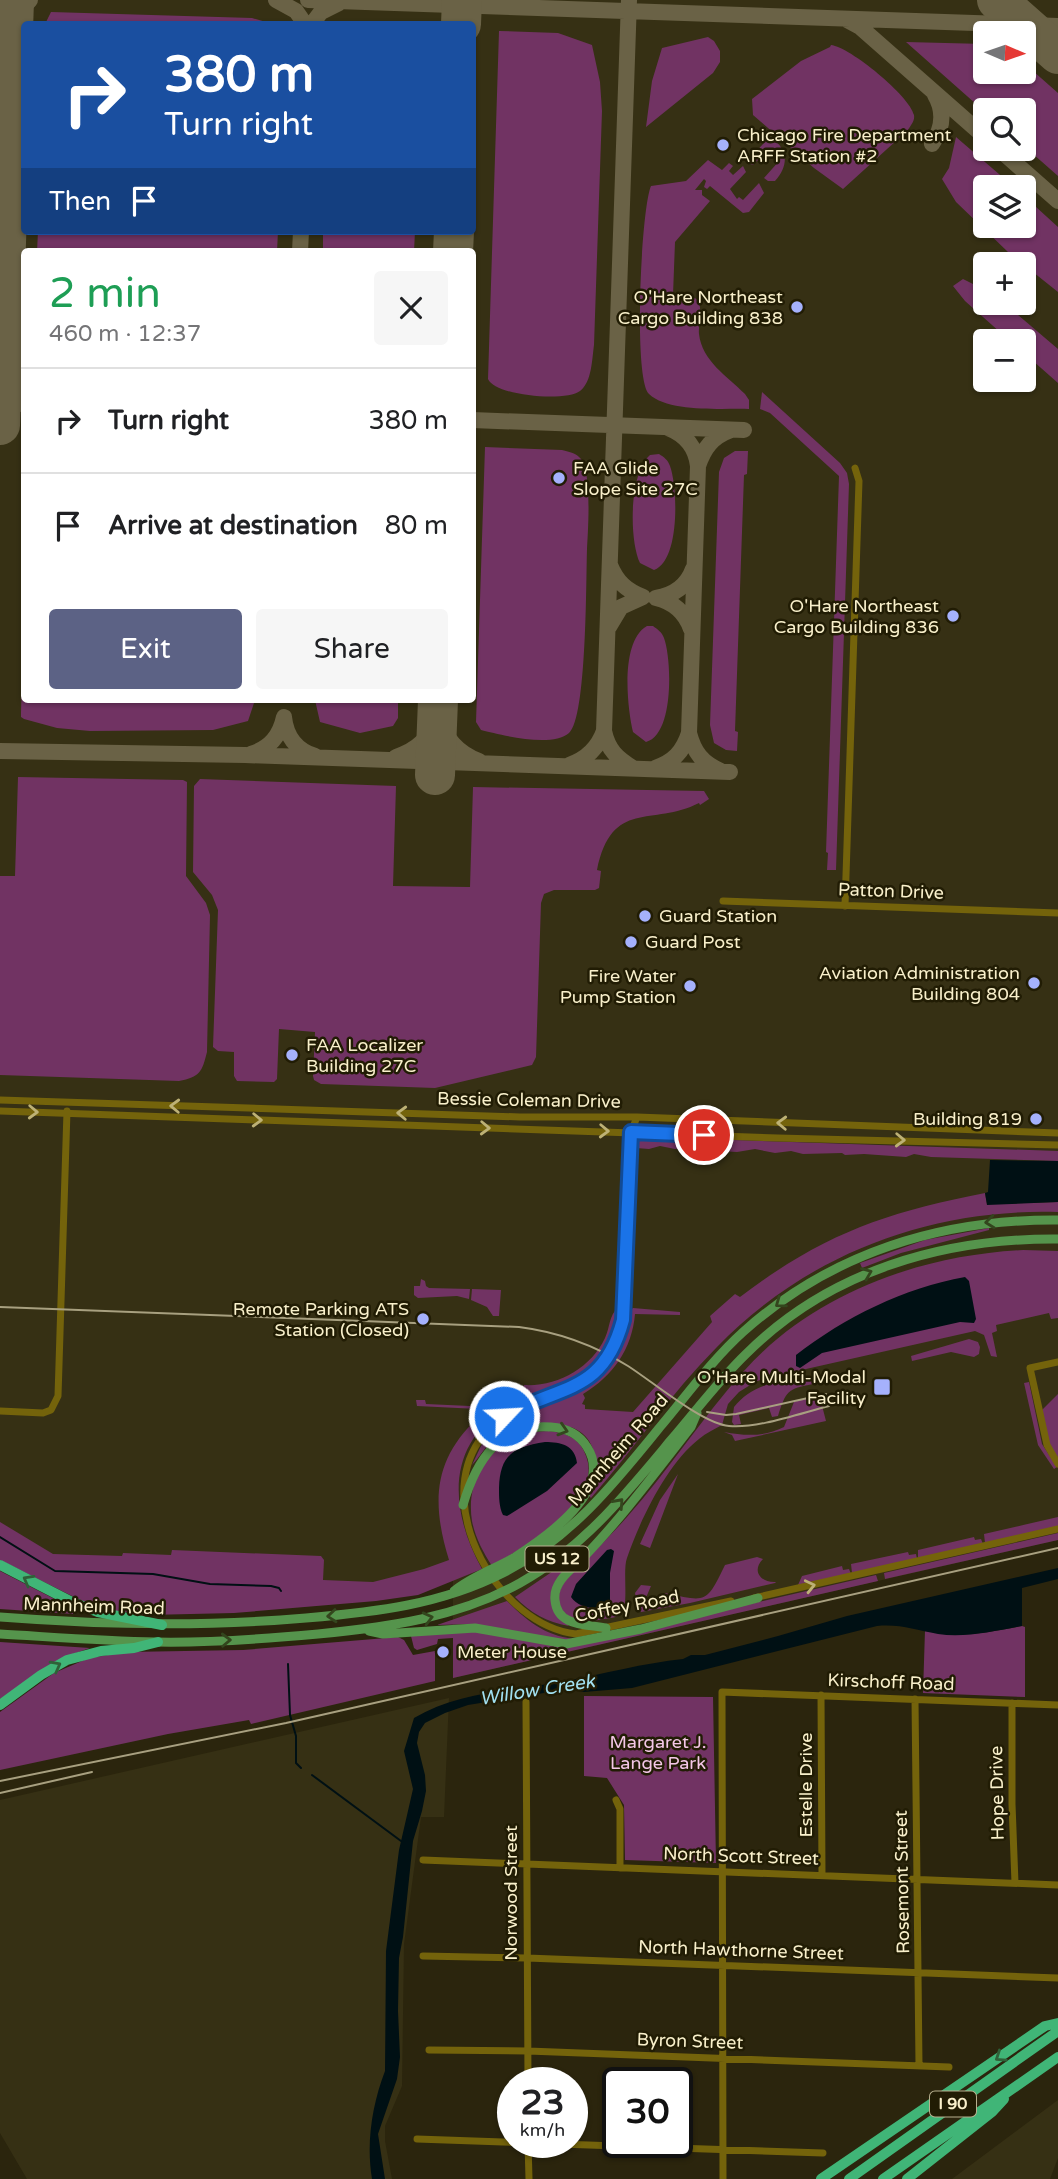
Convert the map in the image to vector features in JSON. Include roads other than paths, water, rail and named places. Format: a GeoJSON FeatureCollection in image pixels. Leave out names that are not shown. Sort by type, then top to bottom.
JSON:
{"type":"FeatureCollection","features":[{"type":"Feature","properties":{"kind":"highway"},"geometry":{"type":"LineString","coordinates":[[0,1565],[72,1602],[98,1612],[162,1625]]}},
{"type":"Feature","properties":{"kind":"highway"},"geometry":{"type":"LineString","coordinates":[[0,1705],[67,1660],[101,1651],[134,1648],[158,1642]]}},
{"type":"Feature","properties":{"kind":"highway"},"geometry":{"type":"LineString","coordinates":[[821,2179],[1045,2026],[1058,2023]]}},
{"type":"Feature","properties":{"kind":"highway","name":"I 90"},"geometry":{"type":"LineString","coordinates":[[849,2179],[1058,2031]]}},
{"type":"Feature","properties":{"kind":"highway","name":"I 90"},"geometry":{"type":"LineString","coordinates":[[883,2179],[1058,2057]]}},
{"type":"Feature","properties":{"kind":"highway"},"geometry":{"type":"LineString","coordinates":[[907,2179],[992,2112],[1015,2086]]}},
{"type":"Feature","properties":{"kind":"main road","name":"Mannheim Road"},"geometry":{"type":"LineString","coordinates":[[0,1618],[162,1625],[256,1622],[391,1610],[448,1597],[506,1572],[570,1528],[604,1495],[727,1348],[763,1316],[807,1285],[880,1248],[930,1233],[1003,1221],[1058,1220]]}},
{"type":"Feature","properties":{"kind":"main road","name":"Mannheim Road"},"geometry":{"type":"LineString","coordinates":[[0,1634],[158,1642],[269,1638],[396,1626],[447,1613],[498,1594],[537,1573],[572,1548],[606,1517],[723,1377],[764,1337],[797,1311],[840,1285],[915,1255],[955,1246],[1004,1240],[1058,1239]]}},
{"type":"Feature","properties":{"kind":"main road"},"geometry":{"type":"LineString","coordinates":[[606,1628],[576,1625],[565,1619],[556,1607],[556,1588],[618,1522],[691,1427],[701,1405]]}},
{"type":"Feature","properties":{"kind":"main road"},"geometry":{"type":"LineString","coordinates":[[448,1597],[465,1582],[515,1557],[547,1535],[577,1507],[593,1482],[594,1471],[589,1450],[576,1435],[562,1429],[536,1427],[517,1432],[498,1443],[483,1457],[472,1476],[463,1504]]}},
{"type":"Feature","properties":{"kind":"main road"},"geometry":{"type":"LineString","coordinates":[[360,1630],[383,1634],[475,1628],[566,1644],[641,1629],[758,1598]]}},
{"type":"Feature","properties":{"kind":"street"},"geometry":{"type":"LineString","coordinates":[[845,906],[859,481],[855,468]]}},
{"type":"Feature","properties":{"kind":"street","name":"Patton Drive"},"geometry":{"type":"LineString","coordinates":[[723,901],[1058,913]]}},
{"type":"Feature","properties":{"kind":"street","name":"Bessie Coleman Drive"},"geometry":{"type":"LineString","coordinates":[[0,1100],[520,1117],[637,1117],[1058,1133]]}},
{"type":"Feature","properties":{"kind":"street"},"geometry":{"type":"LineString","coordinates":[[0,1411],[43,1413],[51,1410],[58,1396],[67,1102]]}},
{"type":"Feature","properties":{"kind":"street","name":"Bessie Coleman Drive"},"geometry":{"type":"LineString","coordinates":[[0,1111],[1058,1145]]}},
{"type":"Feature","properties":{"kind":"street","name":"Coffey Road"},"geometry":{"type":"LineString","coordinates":[[624,1117],[631,1132]]}},
{"type":"Feature","properties":{"kind":"street","name":"Coffey Road"},"geometry":{"type":"LineString","coordinates":[[637,1117],[631,1132],[623,1320],[617,1343],[604,1364],[590,1377],[519,1408],[490,1427],[466,1465],[463,1504],[467,1524],[475,1545],[495,1580],[520,1608],[539,1623],[576,1634],[743,1598],[758,1598],[1058,1529]]}},
{"type":"Feature","properties":{"kind":"street"},"geometry":{"type":"LineString","coordinates":[[958,1129],[958,1143]]}},
{"type":"Feature","properties":{"kind":"street"},"geometry":{"type":"LineString","coordinates":[[1058,1362],[1030,1368],[1047,1445],[1058,1464]]}},
{"type":"Feature","properties":{"kind":"street","name":"Kirschoff Road"},"geometry":{"type":"LineString","coordinates":[[722,1871],[722,1692],[1058,1705]]}},
{"type":"Feature","properties":{"kind":"street","name":"Estelle Drive"},"geometry":{"type":"LineString","coordinates":[[821,1695],[822,1875]]}},
{"type":"Feature","properties":{"kind":"street","name":"Rosemont Street"},"geometry":{"type":"LineString","coordinates":[[915,1699],[919,2065]]}},
{"type":"Feature","properties":{"kind":"street","name":"Norwood Street"},"geometry":{"type":"LineString","coordinates":[[526,1702],[528,2067]]}},
{"type":"Feature","properties":{"kind":"street","name":"Hope Drive"},"geometry":{"type":"LineString","coordinates":[[1012,1703],[1015,1883]]}},
{"type":"Feature","properties":{"kind":"street"},"geometry":{"type":"LineString","coordinates":[[616,1800],[620,1809],[620,1868]]}},
{"type":"Feature","properties":{"kind":"street","name":"North Scott Street"},"geometry":{"type":"LineString","coordinates":[[423,1860],[1058,1885]]}},
{"type":"Feature","properties":{"kind":"street"},"geometry":{"type":"LineString","coordinates":[[722,1871],[723,2179]]}},
{"type":"Feature","properties":{"kind":"street","name":"North Hawthorne Street"},"geometry":{"type":"LineString","coordinates":[[423,1956],[1058,1978]]}},
{"type":"Feature","properties":{"kind":"street","name":"Byron Street"},"geometry":{"type":"LineString","coordinates":[[429,2050],[528,2051],[949,2067]]}},
{"type":"Feature","properties":{"kind":"street"},"geometry":{"type":"LineString","coordinates":[[417,2139],[497,2142]]}},
{"type":"Feature","properties":{"kind":"street"},"geometry":{"type":"LineString","coordinates":[[588,2145],[823,2154]]}},
{"type":"Feature","properties":{"kind":"street"},"geometry":{"type":"LineString","coordinates":[[528,2158],[529,2179]]}},
{"type":"Feature","properties":{"kind":"water"},"geometry":{"type":"Polygon","coordinates":[[[990,1160],[1058,1161],[1058,1202],[987,1205],[985,1193],[988,1192],[990,1160]]]}},
{"type":"Feature","properties":{"kind":"water"},"geometry":{"type":"Polygon","coordinates":[[[965,1277],[969,1281],[976,1319],[974,1323],[960,1322],[822,1353],[800,1368],[796,1366],[796,1355],[834,1328],[898,1296],[965,1277]]]}},
{"type":"Feature","properties":{"kind":"water"},"geometry":{"type":"Polygon","coordinates":[[[545,1442],[570,1448],[577,1463],[547,1491],[507,1516],[503,1515],[499,1488],[502,1467],[506,1460],[517,1450],[545,1442]]]}},
{"type":"Feature","properties":{"kind":"water"},"geometry":{"type":"Polygon","coordinates":[[[607,1550],[614,1551],[610,1573],[610,1606],[594,1608],[574,1601],[571,1597],[576,1584],[607,1550]]]}},
{"type":"Feature","properties":{"kind":"water","name":"Willow Creek"},"geometry":{"type":"Polygon","coordinates":[[[1058,1568],[1058,1579],[1022,1588],[1022,1626],[959,1635],[877,1626],[632,1688],[584,1692],[569,1689],[468,1705],[425,1723],[419,1732],[417,1743],[426,1791],[413,1841],[399,1958],[400,2057],[397,2079],[378,2134],[385,2179],[372,2179],[371,2124],[385,2071],[386,1951],[399,1850],[413,1789],[404,1751],[414,1718],[450,1702],[469,1697],[683,1659],[691,1655],[705,1655],[847,1616],[1058,1568]]]}},
{"type":"Feature","properties":{"kind":"waterway"},"geometry":{"type":"LineString","coordinates":[[0,1537],[55,1571],[153,1574],[210,1584],[271,1586],[281,1591]]}},
{"type":"Feature","properties":{"kind":"waterway"},"geometry":{"type":"LineString","coordinates":[[288,1664],[290,1715],[296,1736],[296,1763],[301,1768]]}},
{"type":"Feature","properties":{"kind":"waterway"},"geometry":{"type":"LineString","coordinates":[[312,1775],[401,1841]]}},
{"type":"Feature","properties":{"kind":"tram line"},"geometry":{"type":"LineString","coordinates":[[0,1307],[519,1327],[576,1340],[602,1352],[718,1424],[752,1425],[829,1406]]}},
{"type":"Feature","properties":{"kind":"tram line"},"geometry":{"type":"LineString","coordinates":[[707,1412],[736,1414],[826,1394]]}},
{"type":"Feature","properties":{"kind":"railway"},"geometry":{"type":"LineString","coordinates":[[0,1781],[286,1723],[1058,1548]]}},
{"type":"Feature","properties":{"kind":"railway"},"geometry":{"type":"LineString","coordinates":[[0,1793],[92,1772]]}},
{"type":"Feature","properties":{"kind":"place","name":"Chicago Fire Department ARFF Station #2"},"geometry":{"type":"Point","coordinates":[723,145]}},
{"type":"Feature","properties":{"kind":"place","name":"O'Hare Northeast Cargo Building 838"},"geometry":{"type":"Point","coordinates":[797,307]}},
{"type":"Feature","properties":{"kind":"place","name":"FAA Glide Slope Site 27C"},"geometry":{"type":"Point","coordinates":[559,478]}},
{"type":"Feature","properties":{"kind":"place","name":"O'Hare Northeast Cargo Building 836"},"geometry":{"type":"Point","coordinates":[953,616]}},
{"type":"Feature","properties":{"kind":"place","name":"Guard Station"},"geometry":{"type":"Point","coordinates":[645,916]}},
{"type":"Feature","properties":{"kind":"place","name":"Guard Post"},"geometry":{"type":"Point","coordinates":[631,942]}},
{"type":"Feature","properties":{"kind":"place","name":"Aviation Administration Building 804"},"geometry":{"type":"Point","coordinates":[1034,983]}},
{"type":"Feature","properties":{"kind":"place","name":"Fire Water Pump Station"},"geometry":{"type":"Point","coordinates":[690,986]}},
{"type":"Feature","properties":{"kind":"place","name":"FAA Localizer Building 27C"},"geometry":{"type":"Point","coordinates":[292,1055]}},
{"type":"Feature","properties":{"kind":"place","name":"Building 819"},"geometry":{"type":"Point","coordinates":[1036,1119]}},
{"type":"Feature","properties":{"kind":"place","name":"Remote Parking ATS Station (Closed)"},"geometry":{"type":"Point","coordinates":[423,1319]}},
{"type":"Feature","properties":{"kind":"place","name":"O'Hare Multi-Modal Facility"},"geometry":{"type":"Point","coordinates":[882,1387]}},
{"type":"Feature","properties":{"kind":"place","name":"Meter House"},"geometry":{"type":"Point","coordinates":[443,1652]}},
{"type":"Feature","properties":{"kind":"park label","name":"Margaret J. Lange Park"},"geometry":{"type":"Point","coordinates":[658,1752]}}]}
